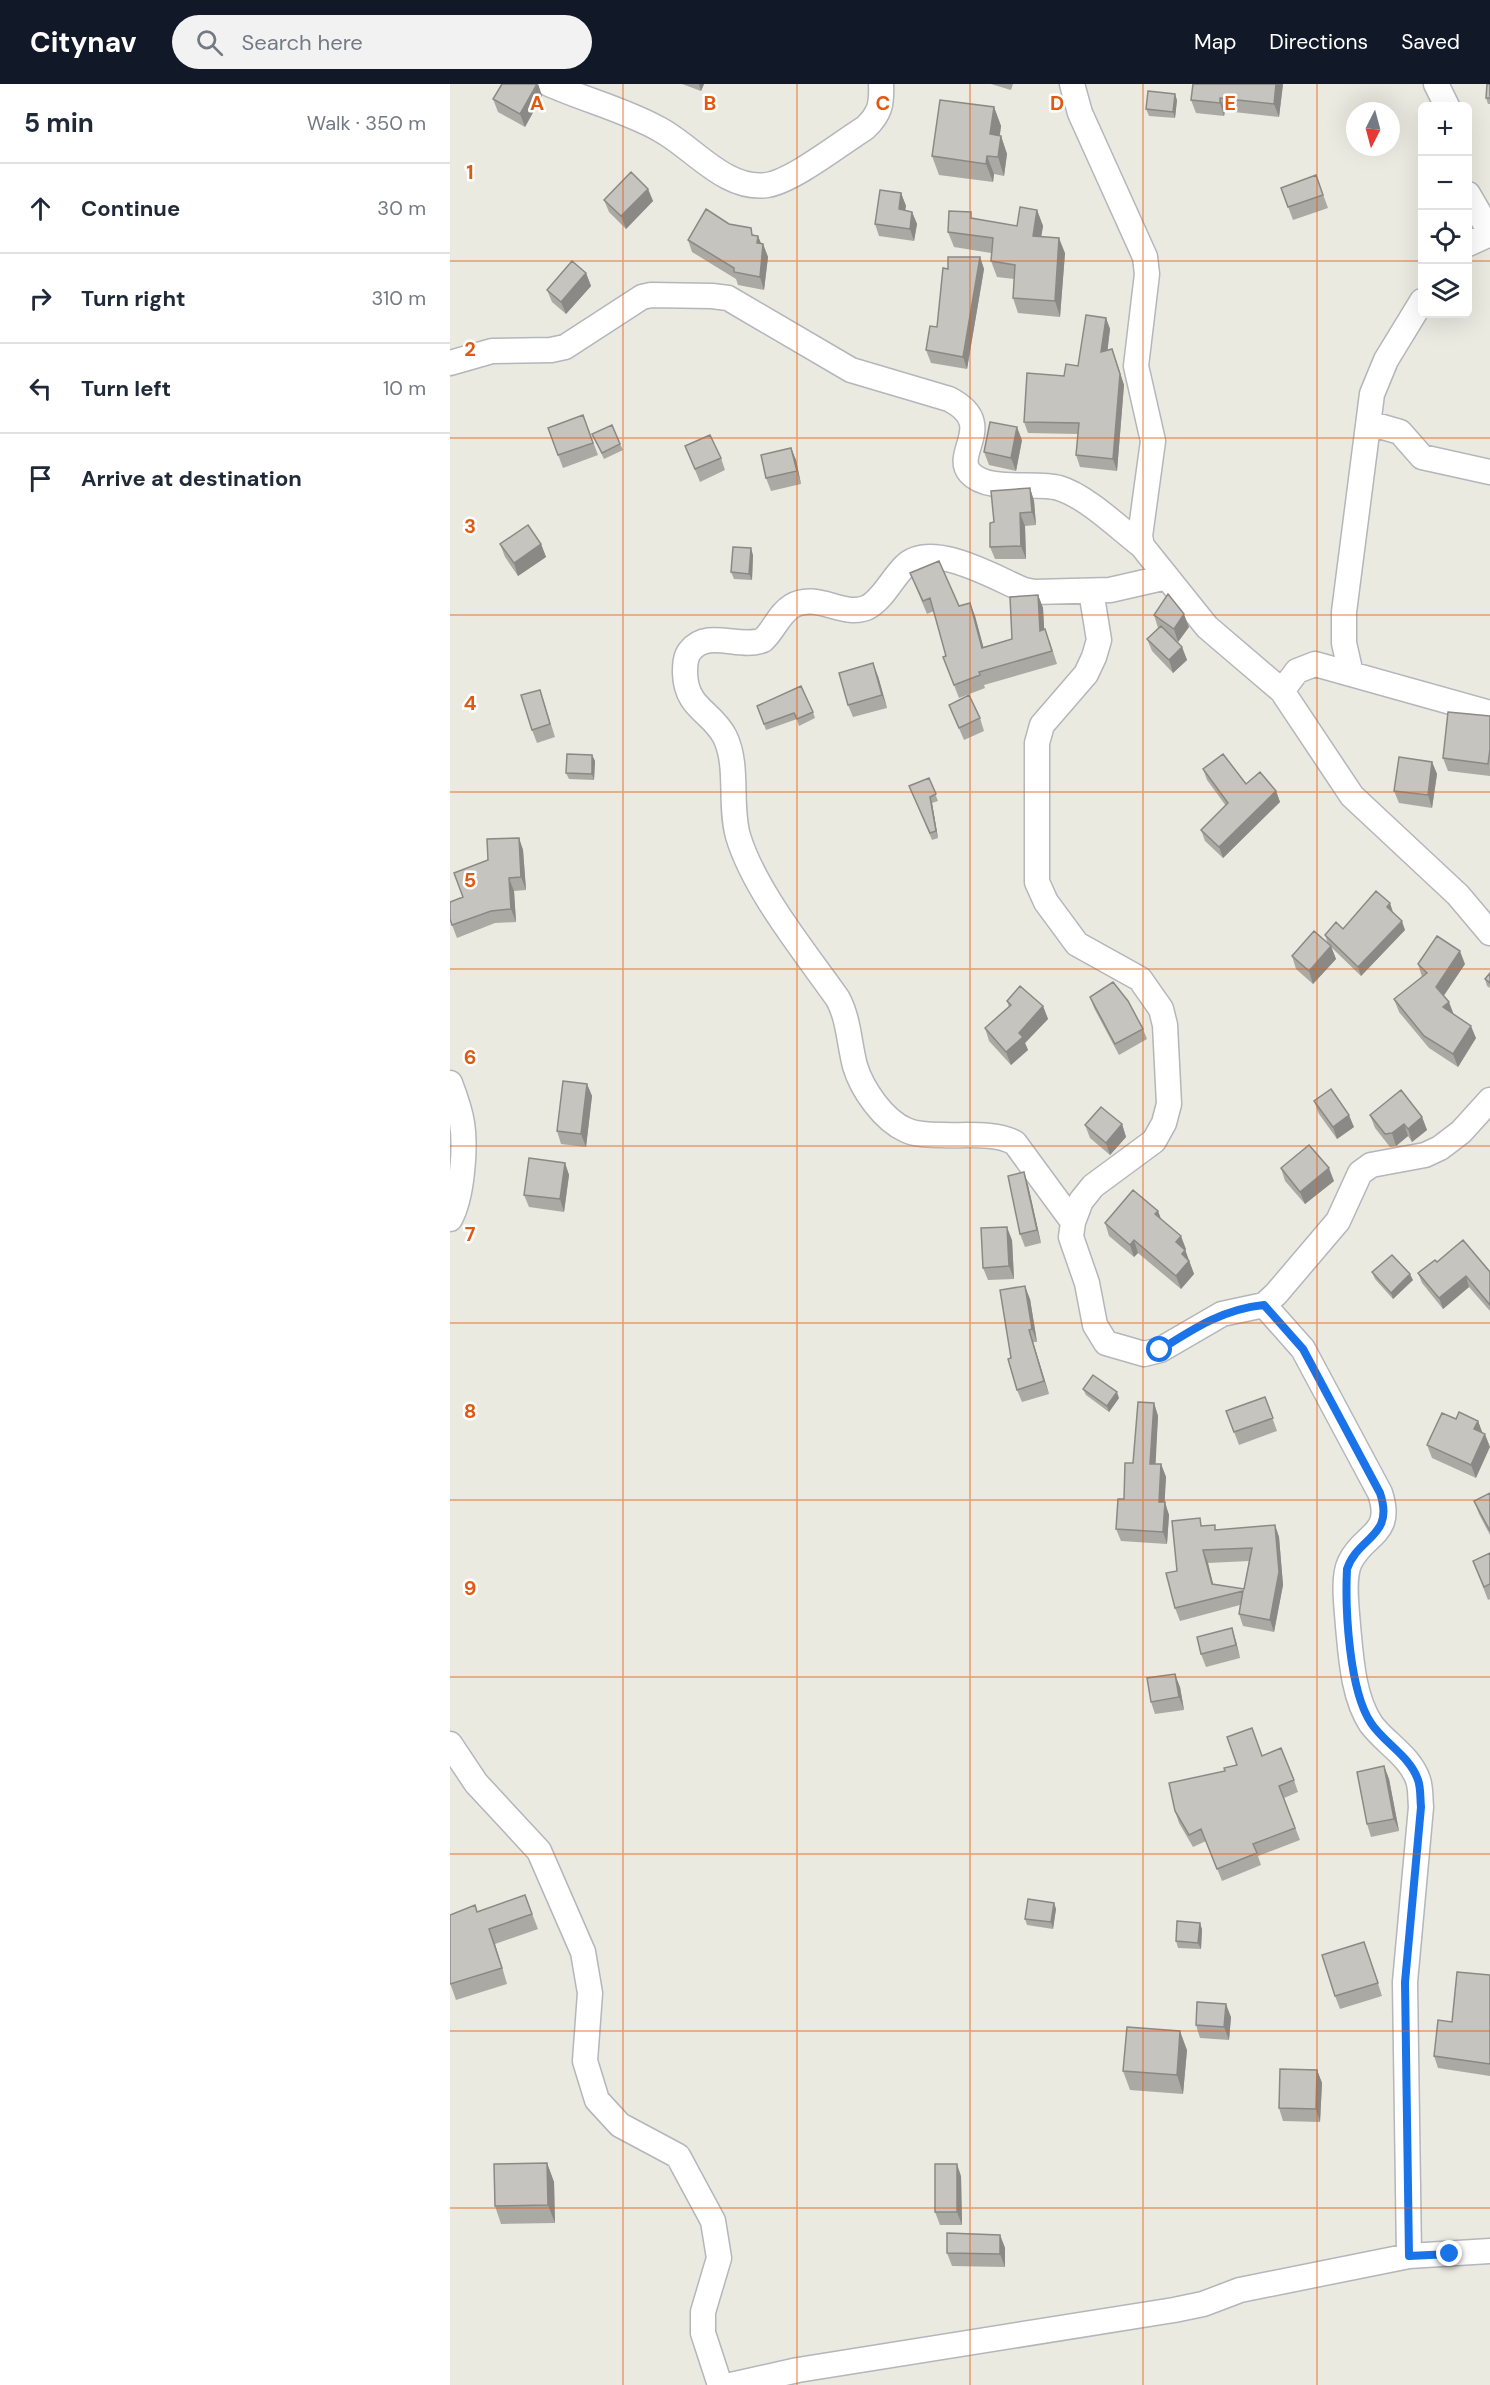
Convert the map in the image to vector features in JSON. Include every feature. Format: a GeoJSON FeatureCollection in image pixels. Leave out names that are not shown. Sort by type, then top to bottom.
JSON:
{"type":"FeatureCollection","features":[{"type":"Feature","properties":{"kind":"street"},"geometry":{"type":"LineString","coordinates":[[549,84],[659,129],[717,170],[737,181],[765,185],[787,178],[865,128],[876,118],[882,104],[881,84]]}},
{"type":"Feature","properties":{"kind":"street"},"geometry":{"type":"LineString","coordinates":[[1072,84],[1080,113],[1145,258],[1147,274],[1136,366],[1153,441],[1140,536],[1142,546]]}},
{"type":"Feature","properties":{"kind":"street"},"geometry":{"type":"LineString","coordinates":[[1436,84],[1445,102]]}},
{"type":"Feature","properties":{"kind":"street"},"geometry":{"type":"LineString","coordinates":[[1472,202],[1490,233],[1472,242]]}},
{"type":"Feature","properties":{"kind":"street"},"geometry":{"type":"LineString","coordinates":[[450,363],[492,351],[551,350],[565,347],[642,297],[699,295],[728,298],[851,370],[950,399],[963,406],[970,416],[973,427],[966,464],[970,473],[980,480],[994,484],[1058,488],[1074,494],[1142,546],[1207,627],[1282,691],[1352,796],[1458,895],[1490,933]]}},
{"type":"Feature","properties":{"kind":"street"},"geometry":{"type":"LineString","coordinates":[[1351,674],[1344,643],[1344,612],[1372,394],[1378,376],[1418,308]]}},
{"type":"Feature","properties":{"kind":"street"},"geometry":{"type":"LineString","coordinates":[[1369,423],[1400,432],[1422,458],[1490,472]]}},
{"type":"Feature","properties":{"kind":"street"},"geometry":{"type":"LineString","coordinates":[[1073,1222],[1015,1143],[1000,1138],[926,1135],[905,1130],[891,1121],[867,1091],[855,1066],[844,1012],[838,999],[783,921],[744,854],[735,819],[728,748],[718,727],[692,701],[685,679],[685,665],[691,650],[704,642],[715,639],[743,645],[763,640],[781,616],[793,605],[804,602],[852,610],[869,607],[906,564],[918,558],[951,559],[1024,590],[1046,592],[1110,590],[1167,577]]}},
{"type":"Feature","properties":{"kind":"street"},"geometry":{"type":"LineString","coordinates":[[1091,591],[1099,640],[1094,657],[1086,674],[1042,725],[1037,744],[1037,882],[1046,902],[1077,944],[1140,980],[1155,999],[1165,1025],[1169,1104],[1154,1142],[1093,1186],[1081,1201],[1073,1222],[1071,1237],[1087,1283],[1095,1325],[1106,1343],[1132,1353],[1144,1354],[1160,1350],[1216,1317],[1264,1305],[1338,1221],[1360,1173],[1371,1165],[1425,1155],[1440,1148],[1461,1132],[1490,1100]]}},
{"type":"Feature","properties":{"kind":"street"},"geometry":{"type":"LineString","coordinates":[[1282,691],[1297,671],[1315,664],[1490,712]]}},
{"type":"Feature","properties":{"kind":"street"},"geometry":{"type":"LineString","coordinates":[[450,1083],[461,1115],[464,1138],[458,1198],[450,1219]]}},
{"type":"Feature","properties":{"kind":"street"},"geometry":{"type":"LineString","coordinates":[[1264,1305],[1303,1349],[1380,1493],[1384,1505],[1383,1521],[1376,1534],[1350,1561],[1347,1569],[1348,1626],[1357,1690],[1370,1723],[1411,1766],[1419,1790],[1421,1807],[1405,1982],[1409,2256]]}},
{"type":"Feature","properties":{"kind":"street"},"geometry":{"type":"LineString","coordinates":[[450,1744],[476,1783],[539,1851],[584,1952],[590,1993],[585,2061],[597,2100],[620,2126],[678,2156],[713,2221],[719,2258],[703,2312],[703,2333],[720,2385]]}},
{"type":"Feature","properties":{"kind":"street"},"geometry":{"type":"LineString","coordinates":[[731,2385],[801,2378],[1174,2310],[1203,2304],[1240,2290],[1409,2256],[1490,2251]]}},
{"type":"Feature","properties":{"kind":"building"},"geometry":{"type":"Polygon","coordinates":[[[502,84],[537,84],[520,114],[493,99],[502,84]]]}},
{"type":"Feature","properties":{"kind":"building"},"geometry":{"type":"Polygon","coordinates":[[[1193,84],[1276,84],[1274,104],[1220,98],[1220,103],[1191,100],[1193,84]]]}},
{"type":"Feature","properties":{"kind":"building"},"geometry":{"type":"Polygon","coordinates":[[[1487,84],[1490,84],[1490,98],[1486,98],[1487,84]]]}},
{"type":"Feature","properties":{"kind":"building"},"geometry":{"type":"Polygon","coordinates":[[[1148,91],[1175,94],[1173,112],[1146,109],[1148,91]]]}},
{"type":"Feature","properties":{"kind":"building"},"geometry":{"type":"Polygon","coordinates":[[[940,100],[994,107],[990,134],[1001,136],[998,157],[987,156],[986,164],[932,156],[940,100]]]}},
{"type":"Feature","properties":{"kind":"building"},"geometry":{"type":"Polygon","coordinates":[[[631,172],[648,189],[621,216],[604,200],[631,172]]]}},
{"type":"Feature","properties":{"kind":"building"},"geometry":{"type":"Polygon","coordinates":[[[1316,175],[1323,195],[1288,207],[1281,188],[1316,175]]]}},
{"type":"Feature","properties":{"kind":"building"},"geometry":{"type":"Polygon","coordinates":[[[880,190],[901,193],[899,209],[912,212],[910,229],[875,224],[880,190]]]}},
{"type":"Feature","properties":{"kind":"building"},"geometry":{"type":"Polygon","coordinates":[[[1020,207],[1037,210],[1033,236],[1059,238],[1055,301],[1013,298],[1015,265],[991,261],[993,238],[948,232],[949,211],[971,212],[971,218],[1017,226],[1020,207]]]}},
{"type":"Feature","properties":{"kind":"building"},"geometry":{"type":"Polygon","coordinates":[[[706,209],[729,224],[751,228],[752,235],[758,236],[757,243],[763,244],[760,277],[734,272],[734,268],[688,240],[706,209]]]}},
{"type":"Feature","properties":{"kind":"building"},"geometry":{"type":"Polygon","coordinates":[[[948,257],[980,257],[963,357],[926,350],[930,326],[937,327],[943,268],[948,269],[948,257]]]}},
{"type":"Feature","properties":{"kind":"building"},"geometry":{"type":"Polygon","coordinates":[[[572,261],[586,273],[561,302],[547,290],[572,261]]]}},
{"type":"Feature","properties":{"kind":"building"},"geometry":{"type":"Polygon","coordinates":[[[1086,315],[1106,318],[1101,352],[1112,349],[1120,374],[1113,459],[1076,455],[1079,423],[1024,422],[1027,373],[1064,376],[1066,364],[1078,366],[1086,315]]]}},
{"type":"Feature","properties":{"kind":"building"},"geometry":{"type":"Polygon","coordinates":[[[583,415],[593,443],[558,455],[548,428],[583,415]]]}},
{"type":"Feature","properties":{"kind":"building"},"geometry":{"type":"Polygon","coordinates":[[[990,422],[1017,427],[1011,458],[984,452],[990,422]]]}},
{"type":"Feature","properties":{"kind":"building"},"geometry":{"type":"Polygon","coordinates":[[[612,425],[620,444],[602,453],[592,434],[612,425]]]}},
{"type":"Feature","properties":{"kind":"building"},"geometry":{"type":"Polygon","coordinates":[[[710,435],[721,458],[695,469],[685,446],[710,435]]]}},
{"type":"Feature","properties":{"kind":"building"},"geometry":{"type":"Polygon","coordinates":[[[791,448],[797,471],[766,478],[761,455],[791,448]]]}},
{"type":"Feature","properties":{"kind":"building"},"geometry":{"type":"Polygon","coordinates":[[[1030,488],[1032,512],[1020,513],[1021,546],[990,547],[990,523],[994,522],[991,491],[1030,488]]]}},
{"type":"Feature","properties":{"kind":"building"},"geometry":{"type":"Polygon","coordinates":[[[528,525],[541,544],[514,563],[500,544],[528,525]]]}},
{"type":"Feature","properties":{"kind":"building"},"geometry":{"type":"Polygon","coordinates":[[[733,547],[751,548],[749,574],[731,572],[733,547]]]}},
{"type":"Feature","properties":{"kind":"building"},"geometry":{"type":"Polygon","coordinates":[[[939,561],[959,606],[970,603],[982,648],[1012,639],[1010,597],[1038,595],[1040,631],[1045,629],[1052,651],[979,672],[980,675],[954,685],[943,657],[946,656],[930,598],[923,601],[910,573],[939,561]]]}},
{"type":"Feature","properties":{"kind":"building"},"geometry":{"type":"Polygon","coordinates":[[[1168,594],[1184,614],[1174,629],[1154,615],[1168,594]]]}},
{"type":"Feature","properties":{"kind":"building"},"geometry":{"type":"Polygon","coordinates":[[[1161,626],[1182,647],[1169,660],[1147,639],[1161,626]]]}},
{"type":"Feature","properties":{"kind":"building"},"geometry":{"type":"Polygon","coordinates":[[[873,663],[882,695],[848,705],[839,673],[873,663]]]}},
{"type":"Feature","properties":{"kind":"building"},"geometry":{"type":"Polygon","coordinates":[[[801,686],[813,712],[797,719],[794,713],[764,724],[757,706],[801,686]]]}},
{"type":"Feature","properties":{"kind":"building"},"geometry":{"type":"Polygon","coordinates":[[[540,690],[550,724],[532,730],[521,695],[540,690]]]}},
{"type":"Feature","properties":{"kind":"building"},"geometry":{"type":"Polygon","coordinates":[[[969,695],[980,718],[959,728],[949,705],[969,695]]]}},
{"type":"Feature","properties":{"kind":"building"},"geometry":{"type":"Polygon","coordinates":[[[1448,712],[1490,716],[1488,764],[1443,758],[1448,712]]]}},
{"type":"Feature","properties":{"kind":"building"},"geometry":{"type":"Polygon","coordinates":[[[567,754],[592,755],[592,774],[566,773],[567,754]]]}},
{"type":"Feature","properties":{"kind":"building"},"geometry":{"type":"Polygon","coordinates":[[[1223,754],[1246,784],[1260,772],[1276,791],[1219,847],[1201,830],[1228,803],[1203,769],[1223,754]]]}},
{"type":"Feature","properties":{"kind":"building"},"geometry":{"type":"Polygon","coordinates":[[[1399,757],[1432,762],[1428,795],[1394,791],[1399,757]]]}},
{"type":"Feature","properties":{"kind":"building"},"geometry":{"type":"Polygon","coordinates":[[[929,778],[936,794],[930,797],[936,831],[930,833],[909,786],[929,778]]]}},
{"type":"Feature","properties":{"kind":"building"},"geometry":{"type":"Polygon","coordinates":[[[519,838],[521,877],[509,878],[511,909],[491,911],[452,925],[450,902],[463,897],[454,873],[488,860],[487,839],[519,838]]]}},
{"type":"Feature","properties":{"kind":"building"},"geometry":{"type":"Polygon","coordinates":[[[1376,891],[1390,903],[1387,907],[1402,921],[1358,967],[1325,935],[1336,922],[1343,929],[1376,891]]]}},
{"type":"Feature","properties":{"kind":"building"},"geometry":{"type":"Polygon","coordinates":[[[1314,931],[1331,946],[1309,971],[1292,956],[1314,931]]]}},
{"type":"Feature","properties":{"kind":"building"},"geometry":{"type":"Polygon","coordinates":[[[1437,936],[1460,951],[1436,987],[1449,1002],[1443,1007],[1471,1026],[1453,1054],[1424,1036],[1394,999],[1427,973],[1418,964],[1437,936]]]}},
{"type":"Feature","properties":{"kind":"building"},"geometry":{"type":"Polygon","coordinates":[[[1490,973],[1490,983],[1485,979],[1490,973]]]}},
{"type":"Feature","properties":{"kind":"building"},"geometry":{"type":"Polygon","coordinates":[[[1113,982],[1128,1001],[1143,1029],[1115,1044],[1090,997],[1113,982]]]}},
{"type":"Feature","properties":{"kind":"building"},"geometry":{"type":"Polygon","coordinates":[[[1020,986],[1043,1006],[1019,1033],[1023,1037],[1006,1052],[985,1028],[1011,1005],[1007,1001],[1020,986]]]}},
{"type":"Feature","properties":{"kind":"building"},"geometry":{"type":"Polygon","coordinates":[[[563,1081],[587,1084],[581,1134],[557,1131],[563,1081]]]}},
{"type":"Feature","properties":{"kind":"building"},"geometry":{"type":"Polygon","coordinates":[[[1331,1089],[1349,1115],[1333,1127],[1314,1101],[1331,1089]]]}},
{"type":"Feature","properties":{"kind":"building"},"geometry":{"type":"Polygon","coordinates":[[[1401,1090],[1422,1117],[1408,1129],[1404,1124],[1392,1133],[1385,1134],[1370,1115],[1401,1090]]]}},
{"type":"Feature","properties":{"kind":"building"},"geometry":{"type":"Polygon","coordinates":[[[1101,1107],[1122,1124],[1106,1143],[1085,1125],[1101,1107]]]}},
{"type":"Feature","properties":{"kind":"building"},"geometry":{"type":"Polygon","coordinates":[[[1309,1145],[1329,1168],[1300,1192],[1281,1168],[1309,1145]]]}},
{"type":"Feature","properties":{"kind":"building"},"geometry":{"type":"Polygon","coordinates":[[[529,1158],[565,1163],[560,1199],[524,1195],[529,1158]]]}},
{"type":"Feature","properties":{"kind":"building"},"geometry":{"type":"Polygon","coordinates":[[[1024,1172],[1037,1230],[1020,1234],[1008,1176],[1024,1172]]]}},
{"type":"Feature","properties":{"kind":"building"},"geometry":{"type":"Polygon","coordinates":[[[1133,1190],[1158,1211],[1155,1214],[1181,1236],[1176,1242],[1185,1250],[1182,1254],[1189,1261],[1176,1276],[1134,1240],[1130,1245],[1105,1223],[1133,1190]]]}},
{"type":"Feature","properties":{"kind":"building"},"geometry":{"type":"Polygon","coordinates":[[[1007,1227],[1009,1266],[983,1268],[981,1228],[1007,1227]]]}},
{"type":"Feature","properties":{"kind":"building"},"geometry":{"type":"Polygon","coordinates":[[[1463,1240],[1490,1272],[1490,1305],[1466,1276],[1439,1298],[1418,1273],[1435,1260],[1437,1262],[1463,1240]]]}},
{"type":"Feature","properties":{"kind":"building"},"geometry":{"type":"Polygon","coordinates":[[[1392,1255],[1410,1274],[1391,1293],[1372,1272],[1392,1255]]]}},
{"type":"Feature","properties":{"kind":"building"},"geometry":{"type":"Polygon","coordinates":[[[1025,1286],[1032,1329],[1029,1330],[1044,1381],[1017,1390],[1008,1359],[1011,1358],[1000,1290],[1025,1286]]]}},
{"type":"Feature","properties":{"kind":"building"},"geometry":{"type":"Polygon","coordinates":[[[1093,1375],[1117,1392],[1107,1406],[1083,1389],[1093,1375]]]}},
{"type":"Feature","properties":{"kind":"building"},"geometry":{"type":"Polygon","coordinates":[[[1265,1397],[1273,1418],[1234,1432],[1226,1411],[1265,1397]]]}},
{"type":"Feature","properties":{"kind":"building"},"geometry":{"type":"Polygon","coordinates":[[[1138,1402],[1154,1403],[1150,1464],[1161,1464],[1159,1502],[1165,1502],[1163,1532],[1116,1529],[1118,1499],[1124,1499],[1125,1463],[1133,1463],[1138,1402]]]}},
{"type":"Feature","properties":{"kind":"building"},"geometry":{"type":"Polygon","coordinates":[[[1459,1412],[1478,1421],[1474,1429],[1485,1434],[1471,1465],[1427,1445],[1442,1413],[1456,1419],[1459,1412]]]}},
{"type":"Feature","properties":{"kind":"building"},"geometry":{"type":"Polygon","coordinates":[[[1490,1493],[1490,1531],[1474,1501],[1490,1493]]]}},
{"type":"Feature","properties":{"kind":"building"},"geometry":{"type":"Polygon","coordinates":[[[1200,1518],[1201,1526],[1215,1525],[1215,1530],[1275,1525],[1279,1572],[1270,1620],[1239,1614],[1243,1591],[1175,1608],[1166,1573],[1177,1571],[1172,1521],[1200,1518]],[[1252,1548],[1203,1550],[1212,1584],[1244,1589],[1252,1548]]]}},
{"type":"Feature","properties":{"kind":"building"},"geometry":{"type":"Polygon","coordinates":[[[1490,1553],[1490,1584],[1484,1587],[1473,1561],[1490,1553]]]}},
{"type":"Feature","properties":{"kind":"building"},"geometry":{"type":"Polygon","coordinates":[[[1232,1628],[1236,1645],[1201,1654],[1197,1637],[1232,1628]]]}},
{"type":"Feature","properties":{"kind":"building"},"geometry":{"type":"Polygon","coordinates":[[[1175,1674],[1179,1697],[1151,1702],[1147,1678],[1175,1674]]]}},
{"type":"Feature","properties":{"kind":"building"},"geometry":{"type":"Polygon","coordinates":[[[1252,1728],[1262,1756],[1281,1748],[1294,1780],[1279,1786],[1295,1828],[1253,1844],[1257,1853],[1217,1869],[1201,1829],[1189,1835],[1175,1811],[1169,1783],[1225,1771],[1224,1768],[1237,1765],[1227,1737],[1252,1728]]]}},
{"type":"Feature","properties":{"kind":"building"},"geometry":{"type":"Polygon","coordinates":[[[1384,1766],[1394,1819],[1367,1824],[1357,1772],[1384,1766]]]}},
{"type":"Feature","properties":{"kind":"building"},"geometry":{"type":"Polygon","coordinates":[[[525,1895],[532,1914],[489,1929],[502,1968],[450,1984],[450,1915],[475,1905],[477,1912],[525,1895]]]}},
{"type":"Feature","properties":{"kind":"building"},"geometry":{"type":"Polygon","coordinates":[[[1028,1899],[1054,1903],[1051,1922],[1025,1919],[1028,1899]]]}},
{"type":"Feature","properties":{"kind":"building"},"geometry":{"type":"Polygon","coordinates":[[[1177,1921],[1200,1923],[1198,1943],[1176,1941],[1177,1921]]]}},
{"type":"Feature","properties":{"kind":"building"},"geometry":{"type":"Polygon","coordinates":[[[1364,1942],[1378,1983],[1335,1996],[1322,1955],[1364,1942]]]}},
{"type":"Feature","properties":{"kind":"building"},"geometry":{"type":"Polygon","coordinates":[[[1457,1972],[1490,1975],[1490,2064],[1434,2056],[1438,2020],[1452,2022],[1457,1972]]]}},
{"type":"Feature","properties":{"kind":"building"},"geometry":{"type":"Polygon","coordinates":[[[1197,2002],[1226,2004],[1224,2027],[1196,2025],[1197,2002]]]}},
{"type":"Feature","properties":{"kind":"building"},"geometry":{"type":"Polygon","coordinates":[[[1127,2027],[1180,2031],[1177,2075],[1123,2071],[1127,2027]]]}},
{"type":"Feature","properties":{"kind":"building"},"geometry":{"type":"Polygon","coordinates":[[[1280,2069],[1317,2070],[1316,2109],[1279,2108],[1280,2069]]]}},
{"type":"Feature","properties":{"kind":"building"},"geometry":{"type":"Polygon","coordinates":[[[547,2163],[548,2205],[495,2206],[494,2164],[547,2163]]]}},
{"type":"Feature","properties":{"kind":"building"},"geometry":{"type":"Polygon","coordinates":[[[935,2164],[957,2164],[957,2212],[935,2212],[935,2164]]]}},
{"type":"Feature","properties":{"kind":"building"},"geometry":{"type":"Polygon","coordinates":[[[947,2233],[1000,2235],[1000,2254],[947,2253],[947,2233]]]}},
{"type":"Feature","properties":{"kind":"route"},"geometry":{"type":"LineString","coordinates":[[1160,1350],[1210,1319],[1240,1309],[1264,1305],[1297,1339],[1380,1493],[1384,1505],[1383,1521],[1376,1534],[1350,1561],[1347,1569],[1348,1626],[1357,1690],[1370,1723],[1411,1766],[1419,1781],[1421,1807],[1404,2015],[1409,2256],[1450,2254]]}}]}
